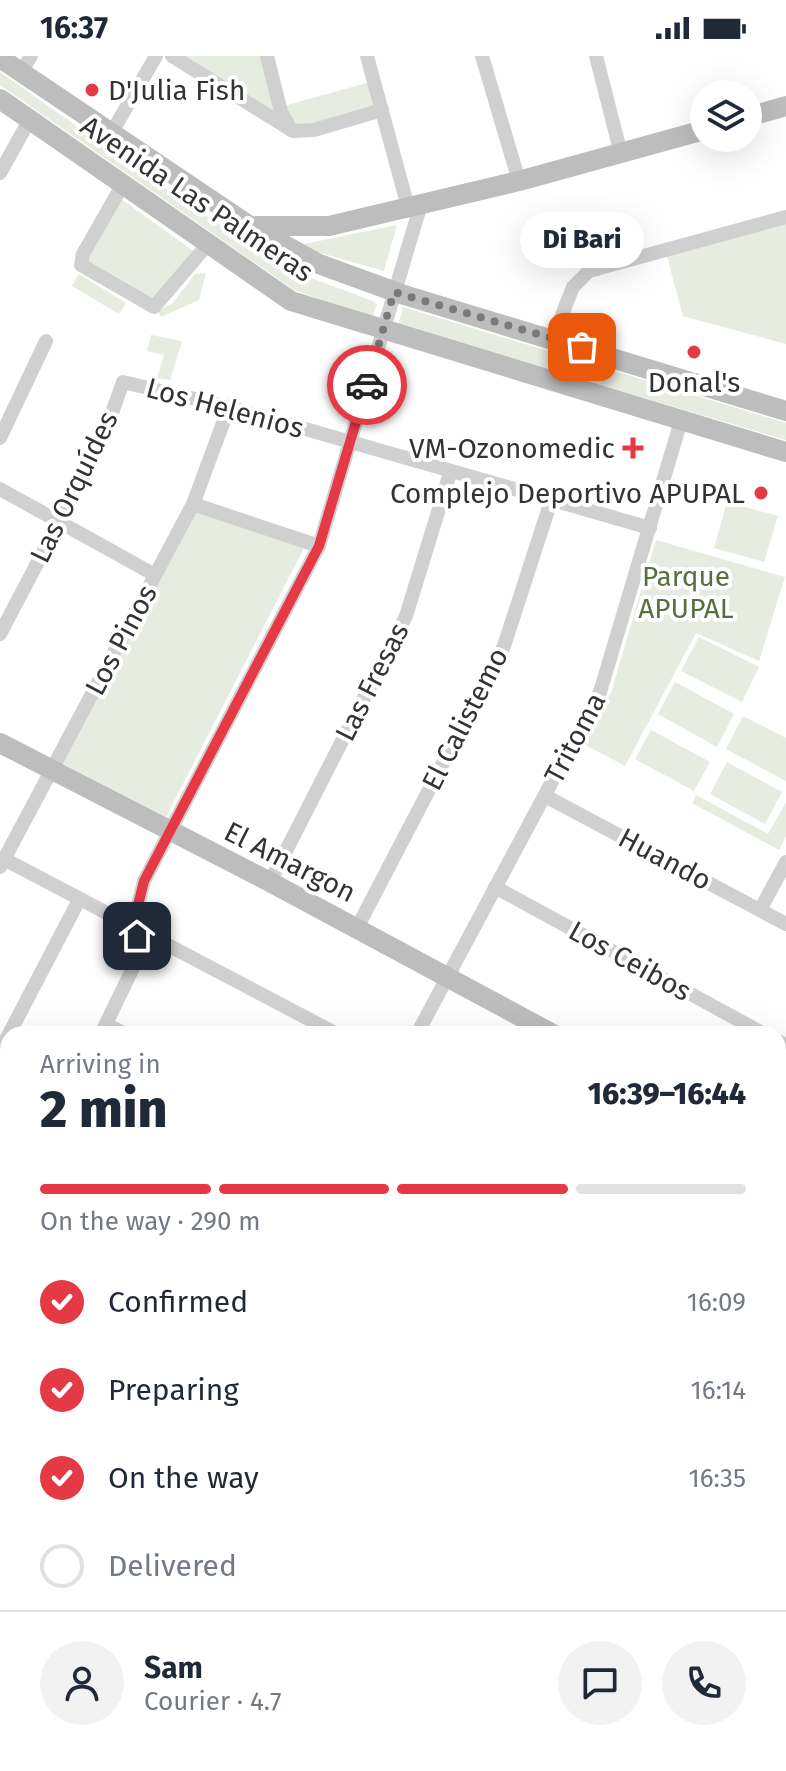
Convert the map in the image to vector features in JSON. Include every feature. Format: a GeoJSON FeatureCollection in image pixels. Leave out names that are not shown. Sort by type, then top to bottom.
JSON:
{"type":"FeatureCollection","features":[{"type":"Feature","properties":{"kind":"main road","name":"Avenida Las Palmeras"},"geometry":{"type":"LineString","coordinates":[[0,58],[26,64],[112,132],[250,226],[319,264],[394,292],[786,411]]}},
{"type":"Feature","properties":{"kind":"main road","name":"Avenida Las Palmeras"},"geometry":{"type":"LineString","coordinates":[[0,99],[291,301],[786,452]]}},
{"type":"Feature","properties":{"kind":"main road"},"geometry":{"type":"LineString","coordinates":[[762,113],[786,106]]}},
{"type":"Feature","properties":{"kind":"main road"},"geometry":{"type":"LineString","coordinates":[[250,226],[329,226],[519,181],[690,134]]}},
{"type":"Feature","properties":{"kind":"main road","name":"El Amargon"},"geometry":{"type":"LineString","coordinates":[[0,743],[270,882],[538,1026]]}},
{"type":"Feature","properties":{"kind":"street"},"geometry":{"type":"LineString","coordinates":[[112,132],[156,56]]}},
{"type":"Feature","properties":{"kind":"street"},"geometry":{"type":"LineString","coordinates":[[172,56],[293,131],[314,130],[382,110]]}},
{"type":"Feature","properties":{"kind":"street"},"geometry":{"type":"LineString","coordinates":[[267,56],[282,116],[293,131]]}},
{"type":"Feature","properties":{"kind":"street"},"geometry":{"type":"LineString","coordinates":[[105,1026],[133,968],[141,889],[319,546],[394,292],[415,205],[367,56]]}},
{"type":"Feature","properties":{"kind":"street"},"geometry":{"type":"LineString","coordinates":[[482,56],[519,181]]}},
{"type":"Feature","properties":{"kind":"street"},"geometry":{"type":"LineString","coordinates":[[596,56],[621,154]]}},
{"type":"Feature","properties":{"kind":"street"},"geometry":{"type":"LineString","coordinates":[[0,173],[30,119]]}},
{"type":"Feature","properties":{"kind":"street"},"geometry":{"type":"LineString","coordinates":[[123,184],[83,254],[81,265],[154,307],[208,244]]}},
{"type":"Feature","properties":{"kind":"street"},"geometry":{"type":"LineString","coordinates":[[553,338],[573,287],[589,271],[786,217]]}},
{"type":"Feature","properties":{"kind":"street"},"geometry":{"type":"LineString","coordinates":[[0,438],[46,341]]}},
{"type":"Feature","properties":{"kind":"street","name":"Los Helenios"},"geometry":{"type":"LineString","coordinates":[[123,382],[229,407],[650,528]]}},
{"type":"Feature","properties":{"kind":"street","name":"Las Orquídes"},"geometry":{"type":"LineString","coordinates":[[2,627],[103,438],[123,382]]}},
{"type":"Feature","properties":{"kind":"street","name":"Los Pinos"},"geometry":{"type":"LineString","coordinates":[[2,863],[193,504],[229,407]]}},
{"type":"Feature","properties":{"kind":"street","name":"Tritoma"},"geometry":{"type":"LineString","coordinates":[[421,1026],[600,692],[681,421]]}},
{"type":"Feature","properties":{"kind":"street","name":"Las Fresas"},"geometry":{"type":"LineString","coordinates":[[270,882],[406,616],[450,473]]}},
{"type":"Feature","properties":{"kind":"street"},"geometry":{"type":"LineString","coordinates":[[0,489],[155,575]]}},
{"type":"Feature","properties":{"kind":"street","name":"El Calistemo"},"geometry":{"type":"LineString","coordinates":[[357,928],[504,646],[551,501]]}},
{"type":"Feature","properties":{"kind":"street"},"geometry":{"type":"LineString","coordinates":[[193,504],[319,546]]}},
{"type":"Feature","properties":{"kind":"street","name":"Huando"},"geometry":{"type":"LineString","coordinates":[[545,796],[786,924]]}},
{"type":"Feature","properties":{"kind":"street"},"geometry":{"type":"LineString","coordinates":[[760,910],[786,862]]}},
{"type":"Feature","properties":{"kind":"street"},"geometry":{"type":"LineString","coordinates":[[2,863],[322,1026]]}},
{"type":"Feature","properties":{"kind":"street","name":"Los Ceibos"},"geometry":{"type":"LineString","coordinates":[[495,887],[749,1026]]}},
{"type":"Feature","properties":{"kind":"street"},"geometry":{"type":"LineString","coordinates":[[13,1026],[79,900]]}},
{"type":"Feature","properties":{"kind":"green space"},"geometry":{"type":"Polygon","coordinates":[[[172,56],[267,56],[280,107],[374,81],[382,110],[304,132],[172,56]]]}},
{"type":"Feature","properties":{"kind":"green space"},"geometry":{"type":"Polygon","coordinates":[[[0,72],[187,204],[300,274],[373,301],[377,305],[373,315],[367,316],[294,290],[0,85],[0,72]]]}},
{"type":"Feature","properties":{"kind":"green space"},"geometry":{"type":"Polygon","coordinates":[[[117,196],[199,255],[154,307],[80,260],[117,196]]]}},
{"type":"Feature","properties":{"kind":"green space"},"geometry":{"type":"Polygon","coordinates":[[[786,217],[786,344],[683,316],[665,249],[786,217]]]}},
{"type":"Feature","properties":{"kind":"green space"},"geometry":{"type":"Polygon","coordinates":[[[397,225],[384,271],[303,248],[304,244],[397,225]]]}},
{"type":"Feature","properties":{"kind":"green space"},"geometry":{"type":"Polygon","coordinates":[[[206,273],[199,300],[161,317],[158,311],[173,303],[195,274],[206,273]]]}},
{"type":"Feature","properties":{"kind":"green space"},"geometry":{"type":"Polygon","coordinates":[[[79,274],[126,303],[119,314],[72,286],[79,274]]]}},
{"type":"Feature","properties":{"kind":"green space"},"geometry":{"type":"Polygon","coordinates":[[[403,307],[786,423],[786,440],[398,325],[403,307]]]}},
{"type":"Feature","properties":{"kind":"green space"},"geometry":{"type":"Polygon","coordinates":[[[151,335],[182,341],[170,380],[157,378],[164,355],[147,351],[151,335]]]}},
{"type":"Feature","properties":{"kind":"green space"},"geometry":{"type":"Polygon","coordinates":[[[727,502],[778,516],[764,562],[714,548],[727,502]]]}},
{"type":"Feature","properties":{"kind":"green space"},"geometry":{"type":"Polygon","coordinates":[[[195,509],[306,544],[166,817],[60,762],[195,509]]]}},
{"type":"Feature","properties":{"kind":"green space","name":"Parque APUPAL"},"geometry":{"type":"Polygon","coordinates":[[[656,540],[785,577],[759,661],[696,633],[625,766],[582,743],[611,693],[656,540]]]}},
{"type":"Feature","properties":{"kind":"green space"},"geometry":{"type":"Polygon","coordinates":[[[699,637],[759,667],[742,702],[681,671],[699,637]]]}},
{"type":"Feature","properties":{"kind":"green space"},"geometry":{"type":"Polygon","coordinates":[[[675,682],[734,714],[717,747],[658,714],[675,682]]]}},
{"type":"Feature","properties":{"kind":"green space"},"geometry":{"type":"Polygon","coordinates":[[[743,716],[786,738],[786,781],[726,749],[743,716]]]}},
{"type":"Feature","properties":{"kind":"green space"},"geometry":{"type":"Polygon","coordinates":[[[651,730],[710,762],[694,791],[635,759],[651,730]]]}},
{"type":"Feature","properties":{"kind":"green space"},"geometry":{"type":"Polygon","coordinates":[[[727,762],[782,792],[765,824],[710,794],[727,762]]]}},
{"type":"Feature","properties":{"kind":"green space"},"geometry":{"type":"Polygon","coordinates":[[[696,795],[768,834],[786,802],[786,836],[779,850],[692,803],[696,795]]]}},
{"type":"Feature","properties":{"kind":"way so far"},"geometry":{"type":"LineString","coordinates":[[367,385],[394,292],[582,347]]}},
{"type":"Feature","properties":{"kind":"place","name":"D'Julia Fish"},"geometry":{"type":"Point","coordinates":[92,90]}},
{"type":"Feature","properties":{"kind":"place","name":"Di Bari"},"geometry":{"type":"Point","coordinates":[582,347]}},
{"type":"Feature","properties":{"kind":"place","name":"Donal's"},"geometry":{"type":"Point","coordinates":[694,352]}},
{"type":"Feature","properties":{"kind":"place","name":"VM-Ozonomedic"},"geometry":{"type":"Point","coordinates":[633,448]}},
{"type":"Feature","properties":{"kind":"place","name":"Complejo Deportivo APUPAL"},"geometry":{"type":"Point","coordinates":[761,493]}},
{"type":"Feature","properties":{"kind":"route"},"geometry":{"type":"LineString","coordinates":[[137,936],[136,913],[144,881],[319,546],[367,385]]}}]}
